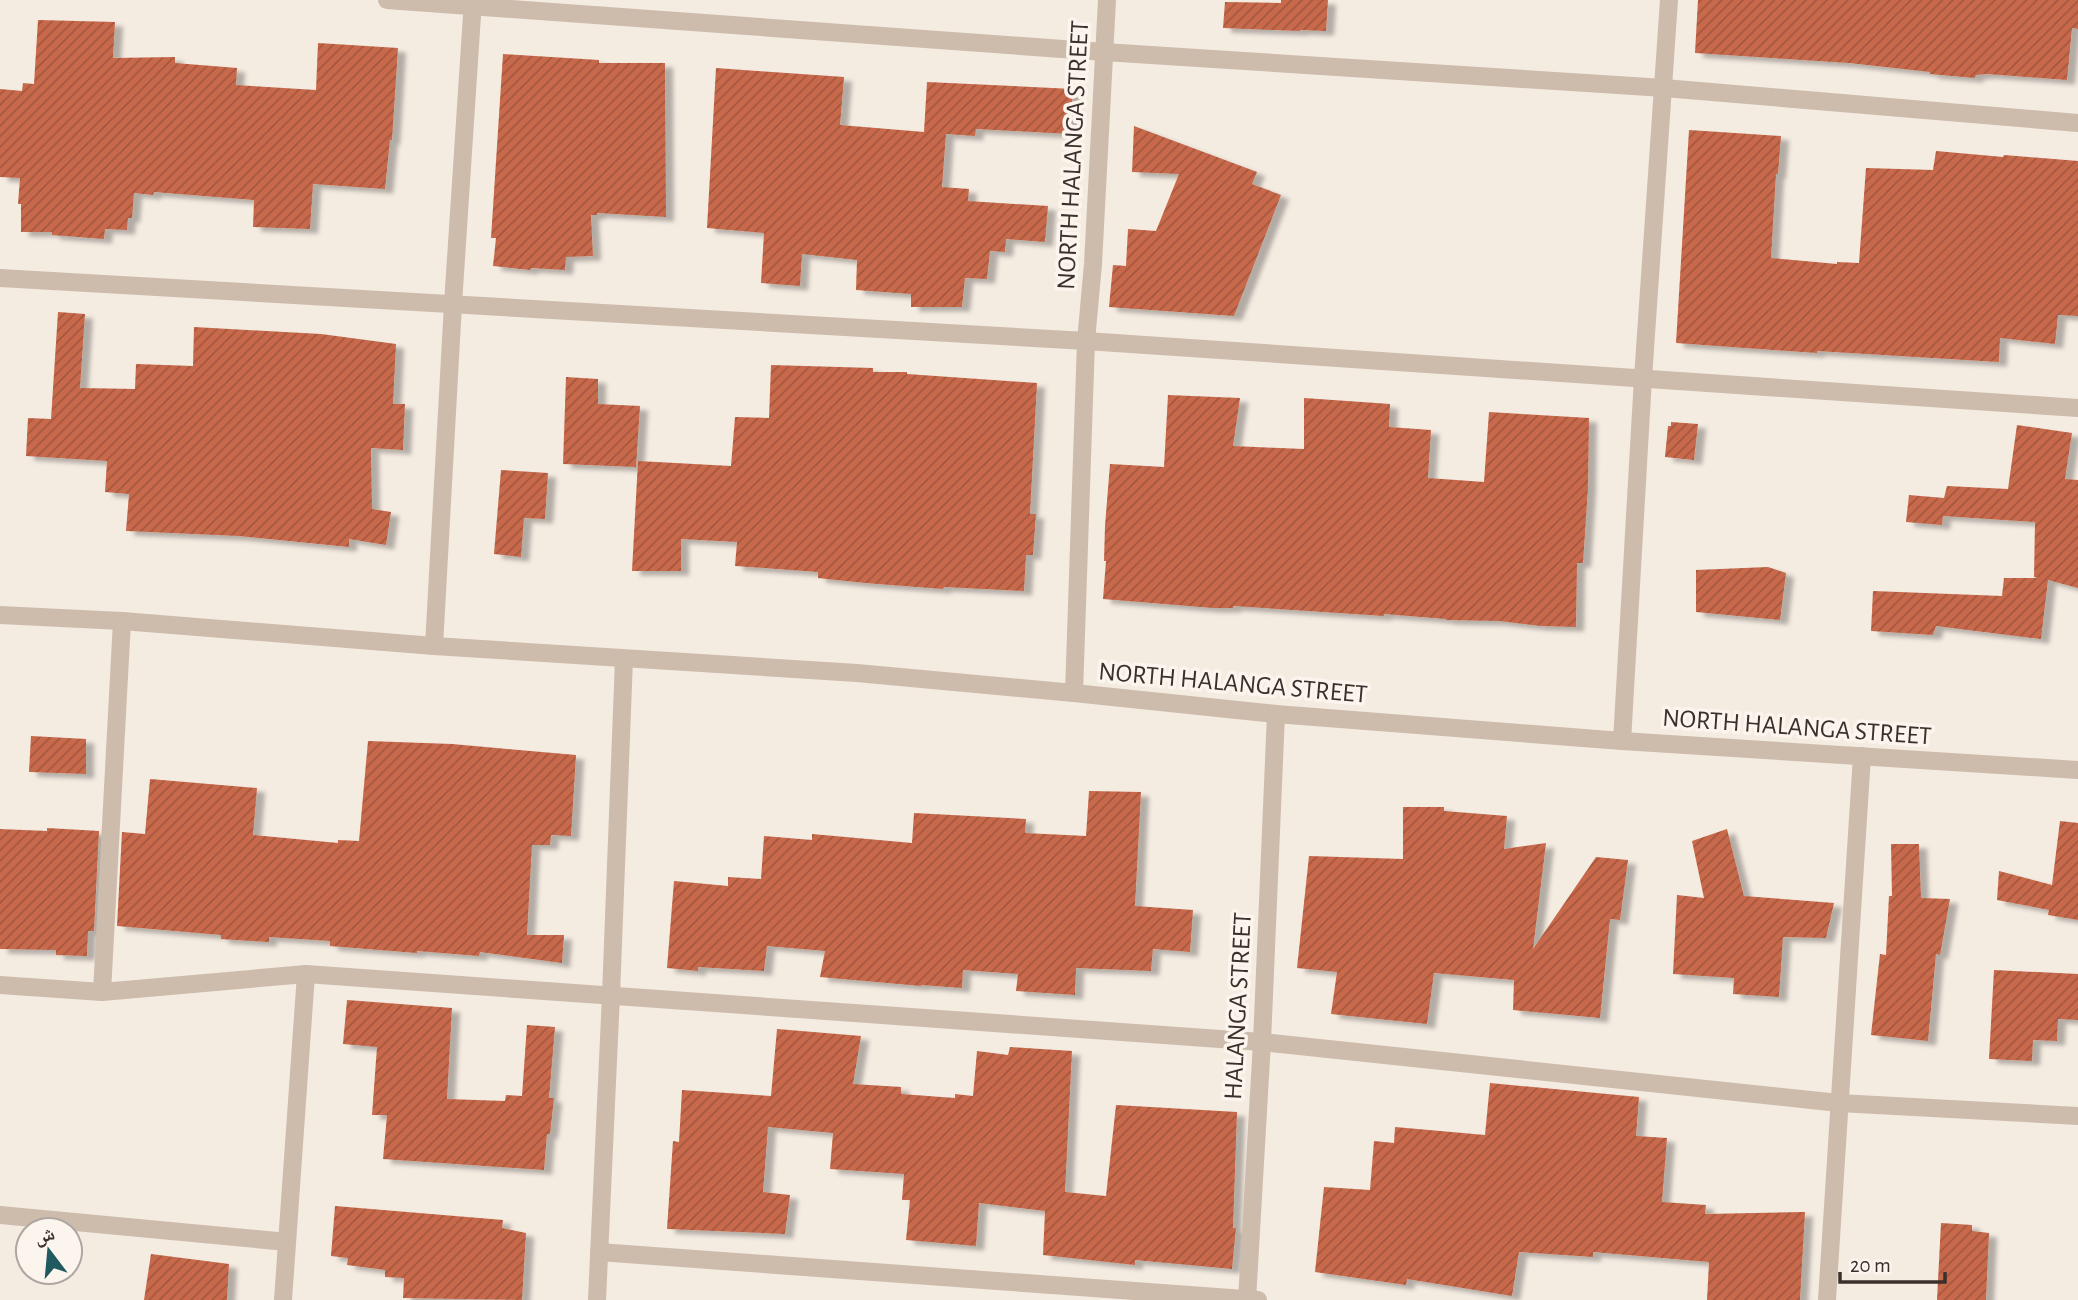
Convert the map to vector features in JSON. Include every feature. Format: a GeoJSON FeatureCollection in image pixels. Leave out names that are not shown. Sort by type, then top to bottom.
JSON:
{"type":"FeatureCollection","features":[{"type":"Feature","properties":{"kind":"street"},"geometry":{"type":"LineString","coordinates":[[387,0],[473,3],[1104,52],[1664,88],[2078,123]]}},
{"type":"Feature","properties":{"kind":"street","name":"NORTH HALANGA STREET"},"geometry":{"type":"LineString","coordinates":[[1107,0],[1093,264],[1086,341],[1074,693],[1276,714],[1622,741],[2078,770]]}},
{"type":"Feature","properties":{"kind":"street"},"geometry":{"type":"LineString","coordinates":[[1622,741],[1669,0]]}},
{"type":"Feature","properties":{"kind":"street"},"geometry":{"type":"LineString","coordinates":[[434,646],[473,3]]}},
{"type":"Feature","properties":{"kind":"street"},"geometry":{"type":"LineString","coordinates":[[0,278],[1086,341],[2078,408]]}},
{"type":"Feature","properties":{"kind":"street"},"geometry":{"type":"LineString","coordinates":[[0,615],[122,621],[434,646],[857,673],[1074,693]]}},
{"type":"Feature","properties":{"kind":"street"},"geometry":{"type":"LineString","coordinates":[[102,992],[122,621]]}},
{"type":"Feature","properties":{"kind":"street"},"geometry":{"type":"LineString","coordinates":[[597,1300],[624,659]]}},
{"type":"Feature","properties":{"kind":"street","name":"HALANGA STREET"},"geometry":{"type":"LineString","coordinates":[[1251,1300],[1276,714]]}},
{"type":"Feature","properties":{"kind":"street"},"geometry":{"type":"LineString","coordinates":[[1827,1300],[1862,756]]}},
{"type":"Feature","properties":{"kind":"street"},"geometry":{"type":"LineString","coordinates":[[283,1300],[306,974]]}},
{"type":"Feature","properties":{"kind":"street"},"geometry":{"type":"LineString","coordinates":[[0,985],[102,992],[306,974],[1262,1042],[1839,1103],[2078,1116]]}},
{"type":"Feature","properties":{"kind":"street"},"geometry":{"type":"LineString","coordinates":[[0,1215],[287,1242]]}},
{"type":"Feature","properties":{"kind":"street"},"geometry":{"type":"LineString","coordinates":[[599,1252],[1251,1300]]}},
{"type":"Feature","properties":{"kind":"building"},"geometry":{"type":"Polygon","coordinates":[[[1281,0],[1328,0],[1326,31],[1223,28],[1225,2],[1281,3],[1281,0]]]}},
{"type":"Feature","properties":{"kind":"building"},"geometry":{"type":"Polygon","coordinates":[[[1698,0],[2078,0],[2078,29],[2072,28],[2067,80],[1987,74],[1976,75],[1975,78],[1849,63],[1695,53],[1698,0]]]}},
{"type":"Feature","properties":{"kind":"building"},"geometry":{"type":"Polygon","coordinates":[[[38,20],[115,22],[113,58],[175,57],[175,63],[237,68],[236,85],[316,90],[318,43],[398,48],[392,140],[385,189],[313,184],[310,229],[253,227],[254,200],[154,192],[153,195],[134,193],[132,218],[128,218],[127,230],[105,229],[104,239],[52,235],[52,232],[21,232],[21,204],[18,204],[20,178],[0,177],[0,89],[22,91],[23,83],[34,84],[38,20]]]}},
{"type":"Feature","properties":{"kind":"building"},"geometry":{"type":"Polygon","coordinates":[[[503,54],[599,60],[599,63],[665,63],[666,217],[597,213],[591,215],[593,256],[566,257],[565,270],[493,266],[496,238],[491,238],[503,54]]]}},
{"type":"Feature","properties":{"kind":"building"},"geometry":{"type":"Polygon","coordinates":[[[716,68],[844,77],[840,125],[924,132],[927,82],[1073,89],[1070,134],[976,129],[975,136],[946,134],[942,187],[969,189],[968,201],[1048,206],[1045,242],[1006,239],[1005,252],[990,251],[987,279],[965,278],[962,307],[911,307],[911,294],[856,290],[857,260],[802,254],[800,286],[761,283],[764,233],[707,228],[716,68]]]}},
{"type":"Feature","properties":{"kind":"building"},"geometry":{"type":"Polygon","coordinates":[[[1134,126],[1257,172],[1252,184],[1281,195],[1234,316],[1109,307],[1113,265],[1126,266],[1128,229],[1156,231],[1179,174],[1132,172],[1134,126]]]}},
{"type":"Feature","properties":{"kind":"building"},"geometry":{"type":"Polygon","coordinates":[[[1689,130],[1781,136],[1771,258],[1837,264],[1859,263],[1866,168],[1933,170],[1936,151],[2078,161],[2078,316],[2058,315],[2055,344],[2000,338],[1999,362],[1676,343],[1689,130]]]}},
{"type":"Feature","properties":{"kind":"building"},"geometry":{"type":"Polygon","coordinates":[[[58,312],[85,314],[80,388],[135,389],[136,364],[193,366],[194,327],[321,334],[396,344],[393,404],[405,404],[403,450],[371,448],[372,509],[391,512],[386,545],[349,539],[349,547],[239,536],[126,531],[129,494],[105,492],[107,461],[26,456],[28,418],[51,419],[58,312]]]}},
{"type":"Feature","properties":{"kind":"building"},"geometry":{"type":"Polygon","coordinates":[[[771,365],[873,368],[873,372],[907,372],[1037,383],[1030,514],[1036,514],[1033,555],[1026,555],[1024,591],[865,583],[818,578],[818,572],[735,566],[737,542],[681,539],[681,571],[632,571],[638,461],[731,466],[735,417],[769,418],[771,365]]]}},
{"type":"Feature","properties":{"kind":"building"},"geometry":{"type":"Polygon","coordinates":[[[566,377],[598,379],[598,404],[640,406],[636,467],[563,464],[566,377]]]}},
{"type":"Feature","properties":{"kind":"building"},"geometry":{"type":"Polygon","coordinates":[[[1168,395],[1240,398],[1233,446],[1304,449],[1304,398],[1390,404],[1389,427],[1431,430],[1428,478],[1484,482],[1489,412],[1589,418],[1588,488],[1583,563],[1577,563],[1576,627],[1233,606],[1213,608],[1103,599],[1110,464],[1164,467],[1168,395]]]}},
{"type":"Feature","properties":{"kind":"building"},"geometry":{"type":"Polygon","coordinates":[[[1671,422],[1698,424],[1694,460],[1665,457],[1668,426],[1671,426],[1671,422]]]}},
{"type":"Feature","properties":{"kind":"building"},"geometry":{"type":"Polygon","coordinates":[[[2017,425],[2072,433],[2065,479],[2078,480],[2078,588],[2048,580],[2041,639],[1936,626],[1933,635],[1871,631],[1873,591],[2002,596],[2004,578],[2038,578],[2034,577],[2035,522],[1943,516],[1942,525],[1906,522],[1909,495],[1944,498],[1947,486],[2008,489],[2017,425]]]}},
{"type":"Feature","properties":{"kind":"building"},"geometry":{"type":"Polygon","coordinates":[[[501,470],[548,473],[545,519],[524,518],[521,557],[494,554],[501,470]]]}},
{"type":"Feature","properties":{"kind":"building"},"geometry":{"type":"Polygon","coordinates":[[[1768,567],[1786,573],[1780,620],[1696,612],[1696,570],[1768,567]]]}},
{"type":"Feature","properties":{"kind":"building"},"geometry":{"type":"Polygon","coordinates":[[[31,736],[86,739],[86,774],[29,772],[31,736]]]}},
{"type":"Feature","properties":{"kind":"building"},"geometry":{"type":"Polygon","coordinates":[[[368,741],[452,744],[576,755],[571,836],[551,835],[550,845],[532,845],[527,935],[564,935],[562,963],[480,952],[479,956],[330,946],[330,941],[269,937],[269,942],[221,939],[221,935],[117,926],[122,832],[145,834],[150,779],[257,788],[253,835],[338,843],[338,840],[359,841],[368,741]]]}},
{"type":"Feature","properties":{"kind":"building"},"geometry":{"type":"Polygon","coordinates":[[[1089,791],[1141,792],[1135,906],[1193,910],[1190,952],[1153,949],[1151,971],[1076,968],[1075,995],[1016,991],[1018,974],[963,970],[962,988],[820,977],[825,951],[767,946],[764,971],[667,968],[674,881],[728,886],[728,877],[761,879],[764,836],[812,840],[812,834],[912,843],[914,813],[1026,819],[1025,833],[1086,836],[1089,791]]]}},
{"type":"Feature","properties":{"kind":"building"},"geometry":{"type":"Polygon","coordinates":[[[1403,807],[1444,807],[1444,811],[1507,816],[1504,849],[1546,843],[1533,949],[1596,857],[1628,860],[1620,920],[1610,919],[1600,1018],[1513,1010],[1514,980],[1434,973],[1427,1024],[1331,1014],[1337,972],[1297,968],[1309,856],[1403,859],[1403,807]]]}},
{"type":"Feature","properties":{"kind":"building"},"geometry":{"type":"Polygon","coordinates":[[[2060,821],[2078,823],[2078,920],[2048,915],[2049,910],[1997,900],[1999,871],[2052,885],[2060,821]]]}},
{"type":"Feature","properties":{"kind":"building"},"geometry":{"type":"Polygon","coordinates":[[[47,828],[99,831],[94,931],[88,931],[87,956],[56,955],[56,950],[0,949],[0,829],[47,831],[47,828]]]}},
{"type":"Feature","properties":{"kind":"building"},"geometry":{"type":"Polygon","coordinates":[[[1727,829],[1744,896],[1834,903],[1826,938],[1783,937],[1779,997],[1733,994],[1734,978],[1673,974],[1677,895],[1704,898],[1692,841],[1727,829]]]}},
{"type":"Feature","properties":{"kind":"building"},"geometry":{"type":"Polygon","coordinates":[[[1891,844],[1919,844],[1921,898],[1950,899],[1940,955],[1936,954],[1928,1041],[1871,1035],[1880,954],[1886,955],[1889,896],[1892,896],[1891,844]]]}},
{"type":"Feature","properties":{"kind":"building"},"geometry":{"type":"Polygon","coordinates":[[[1994,970],[2078,974],[2078,1020],[2058,1019],[2057,1041],[2033,1040],[2032,1061],[1989,1059],[1994,970]]]}},
{"type":"Feature","properties":{"kind":"building"},"geometry":{"type":"Polygon","coordinates":[[[347,1000],[452,1008],[447,1099],[505,1101],[506,1095],[522,1096],[527,1025],[555,1027],[549,1098],[554,1098],[544,1170],[383,1159],[387,1115],[372,1115],[377,1047],[343,1044],[347,1000]]]}},
{"type":"Feature","properties":{"kind":"building"},"geometry":{"type":"Polygon","coordinates":[[[777,1029],[861,1036],[853,1084],[901,1087],[901,1094],[955,1098],[955,1094],[973,1096],[977,1051],[1008,1055],[1010,1047],[1072,1051],[1065,1192],[1106,1196],[1116,1105],[1237,1112],[1233,1228],[1236,1228],[1232,1269],[1135,1260],[1135,1265],[1043,1255],[1045,1211],[979,1203],[976,1246],[906,1240],[910,1200],[902,1200],[904,1174],[830,1169],[833,1133],[768,1127],[763,1192],[790,1195],[785,1234],[667,1229],[673,1141],[679,1142],[682,1090],[771,1096],[777,1029]]]}},
{"type":"Feature","properties":{"kind":"building"},"geometry":{"type":"Polygon","coordinates":[[[1490,1083],[1639,1097],[1636,1136],[1667,1138],[1662,1202],[1706,1205],[1705,1214],[1805,1212],[1800,1300],[1707,1300],[1709,1262],[1593,1252],[1593,1257],[1519,1252],[1512,1296],[1407,1279],[1406,1285],[1315,1272],[1324,1187],[1370,1190],[1374,1141],[1394,1143],[1395,1127],[1485,1135],[1490,1083]]]}},
{"type":"Feature","properties":{"kind":"building"},"geometry":{"type":"Polygon","coordinates":[[[335,1206],[503,1220],[502,1228],[526,1233],[522,1300],[403,1298],[404,1278],[385,1277],[385,1270],[347,1265],[348,1258],[331,1256],[335,1206]]]}},
{"type":"Feature","properties":{"kind":"building"},"geometry":{"type":"Polygon","coordinates":[[[1941,1223],[1972,1225],[1972,1231],[1989,1233],[1986,1300],[1937,1300],[1941,1223]]]}},
{"type":"Feature","properties":{"kind":"building"},"geometry":{"type":"Polygon","coordinates":[[[151,1254],[229,1264],[227,1300],[144,1300],[151,1254]]]}}]}
